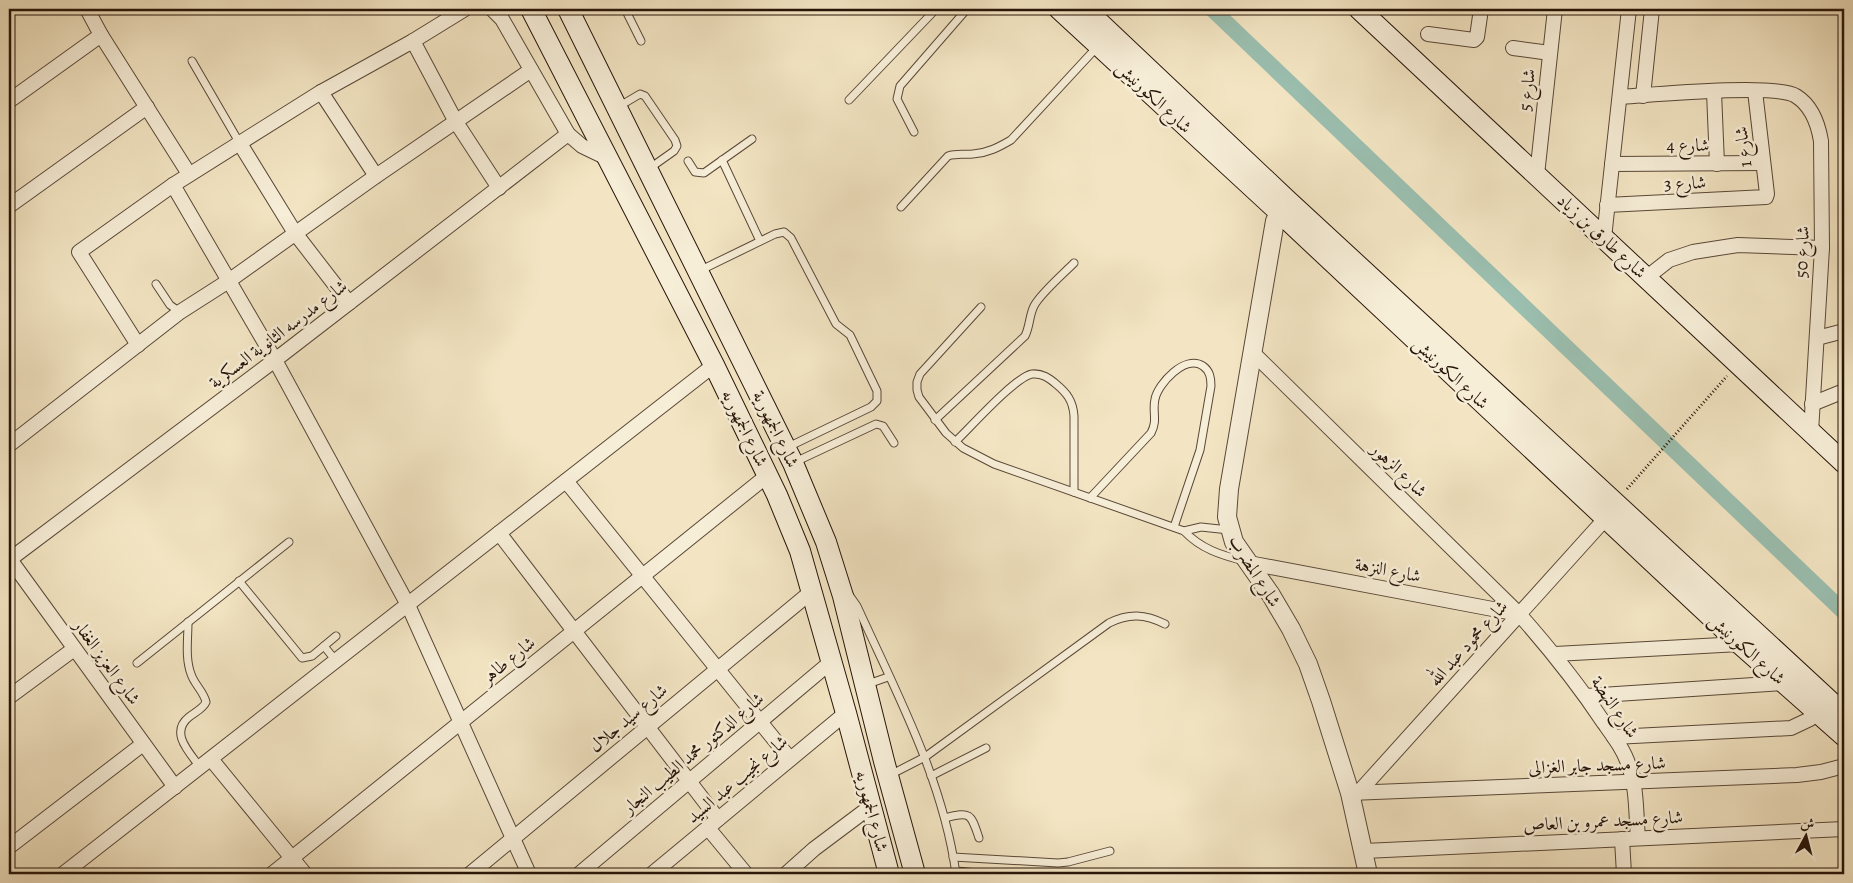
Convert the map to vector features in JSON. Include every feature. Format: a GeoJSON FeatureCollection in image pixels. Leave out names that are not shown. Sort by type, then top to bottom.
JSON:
{"type":"FeatureCollection","features":[{"type":"Feature","properties":{"kind":"main road","name":"شارع الجمهوريه"},"geometry":{"type":"LineString","coordinates":[[531,9],[714,365],[768,475],[800,552],[832,661],[889,874]]}},
{"type":"Feature","properties":{"kind":"main road","name":"شارع الكورنيش"},"geometry":{"type":"LineString","coordinates":[[1059,9],[1098,46],[1282,206],[1844,714]]}},
{"type":"Feature","properties":{"kind":"main road","name":"شارع الكورنيش"},"geometry":{"type":"LineString","coordinates":[[1085,9],[1282,206],[1606,518],[1740,644],[1844,736]]}},
{"type":"Feature","properties":{"kind":"main road","name":"شارع طارق بن زياد"},"geometry":{"type":"LineString","coordinates":[[1368,12],[1537,175],[1844,463]]}},
{"type":"Feature","properties":{"kind":"main road"},"geometry":{"type":"LineString","coordinates":[[544,34],[560,29],[571,13]]}},
{"type":"Feature","properties":{"kind":"main road","name":"شارع الجمهورية"},"geometry":{"type":"LineString","coordinates":[[571,13],[616,108],[699,271],[789,456],[826,542],[915,874]]}},
{"type":"Feature","properties":{"kind":"main road"},"geometry":{"type":"LineString","coordinates":[[561,66],[573,55],[589,51]]}},
{"type":"Feature","properties":{"kind":"street"},"geometry":{"type":"LineString","coordinates":[[87,9],[101,35],[189,174]]}},
{"type":"Feature","properties":{"kind":"street"},"geometry":{"type":"LineString","coordinates":[[138,345],[79,252],[189,174],[239,142],[465,9]]}},
{"type":"Feature","properties":{"kind":"street"},"geometry":{"type":"LineString","coordinates":[[492,9],[502,19],[568,134],[582,146],[609,159]]}},
{"type":"Feature","properties":{"kind":"street"},"geometry":{"type":"LineString","coordinates":[[1428,34],[1474,40],[1477,37],[1481,9]]}},
{"type":"Feature","properties":{"kind":"street","name":"شارع 5"},"geometry":{"type":"LineString","coordinates":[[1537,175],[1555,9]]}},
{"type":"Feature","properties":{"kind":"street"},"geometry":{"type":"LineString","coordinates":[[1604,238],[1629,9]]}},
{"type":"Feature","properties":{"kind":"street"},"geometry":{"type":"LineString","coordinates":[[1643,96],[1652,9]]}},
{"type":"Feature","properties":{"kind":"street"},"geometry":{"type":"LineString","coordinates":[[9,101],[101,35]]}},
{"type":"Feature","properties":{"kind":"street"},"geometry":{"type":"LineString","coordinates":[[413,41],[456,122],[499,188]]}},
{"type":"Feature","properties":{"kind":"street"},"geometry":{"type":"LineString","coordinates":[[1513,48],[1550,54]]}},
{"type":"Feature","properties":{"kind":"street"},"geometry":{"type":"LineString","coordinates":[[9,445],[180,312],[230,280],[376,176],[531,70]]}},
{"type":"Feature","properties":{"kind":"street"},"geometry":{"type":"LineString","coordinates":[[1620,97],[1755,91]]}},
{"type":"Feature","properties":{"kind":"street","name":"شارع 50"},"geometry":{"type":"LineString","coordinates":[[1755,91],[1783,91],[1794,95],[1805,103],[1819,127],[1821,141],[1822,248],[1811,432]]}},
{"type":"Feature","properties":{"kind":"street","name":"شارع 1"},"geometry":{"type":"LineString","coordinates":[[1755,91],[1767,194],[1764,198]]}},
{"type":"Feature","properties":{"kind":"street"},"geometry":{"type":"LineString","coordinates":[[322,92],[376,176]]}},
{"type":"Feature","properties":{"kind":"street"},"geometry":{"type":"LineString","coordinates":[[1714,92],[1717,164]]}},
{"type":"Feature","properties":{"kind":"street"},"geometry":{"type":"LineString","coordinates":[[9,206],[147,107]]}},
{"type":"Feature","properties":{"kind":"street","name":"شارع مدرسه الثانوية العسكرية"},"geometry":{"type":"LineString","coordinates":[[9,559],[275,360],[568,134]]}},
{"type":"Feature","properties":{"kind":"street"},"geometry":{"type":"LineString","coordinates":[[239,142],[295,233],[349,303]]}},
{"type":"Feature","properties":{"kind":"street","name":"شارع 4"},"geometry":{"type":"LineString","coordinates":[[1612,164],[1764,163]]}},
{"type":"Feature","properties":{"kind":"street"},"geometry":{"type":"LineString","coordinates":[[173,185],[275,360],[408,605],[529,874]]}},
{"type":"Feature","properties":{"kind":"street","name":"شارع 3"},"geometry":{"type":"LineString","coordinates":[[1607,205],[1764,198]]}},
{"type":"Feature","properties":{"kind":"street","name":"شارع المضرب"},"geometry":{"type":"LineString","coordinates":[[1282,206],[1274,230],[1252,352],[1229,489],[1227,517],[1234,542],[1271,595],[1291,629],[1308,664],[1354,793],[1368,874]]}},
{"type":"Feature","properties":{"kind":"street"},"geometry":{"type":"LineString","coordinates":[[1646,278],[1669,260],[1694,252],[1738,245],[1822,248]]}},
{"type":"Feature","properties":{"kind":"street"},"geometry":{"type":"LineString","coordinates":[[1817,338],[1844,331]]}},
{"type":"Feature","properties":{"kind":"street","name":"شارع الزهور"},"geometry":{"type":"LineString","coordinates":[[1252,352],[1519,614]]}},
{"type":"Feature","properties":{"kind":"street"},"geometry":{"type":"LineString","coordinates":[[62,874],[714,365]]}},
{"type":"Feature","properties":{"kind":"street"},"geometry":{"type":"LineString","coordinates":[[1812,404],[1844,391]]}},
{"type":"Feature","properties":{"kind":"street","name":"شارع طاهر"},"geometry":{"type":"LineString","coordinates":[[272,874],[768,475]]}},
{"type":"Feature","properties":{"kind":"street"},"geometry":{"type":"LineString","coordinates":[[566,481],[790,759]]}},
{"type":"Feature","properties":{"kind":"street","name":"شارع محمود عبد الله"},"geometry":{"type":"LineString","coordinates":[[1354,793],[1606,518]]}},
{"type":"Feature","properties":{"kind":"street"},"geometry":{"type":"LineString","coordinates":[[499,533],[689,781],[746,874]]}},
{"type":"Feature","properties":{"kind":"street","name":"شارع العزيز الغفار"},"geometry":{"type":"LineString","coordinates":[[9,559],[175,787]]}},
{"type":"Feature","properties":{"kind":"street","name":"شارع النزهة"},"geometry":{"type":"LineString","coordinates":[[1249,563],[1519,614]]}},
{"type":"Feature","properties":{"kind":"street","name":"شارع سيد جلال"},"geometry":{"type":"LineString","coordinates":[[470,874],[811,592]]}},
{"type":"Feature","properties":{"kind":"street","name":"شارع النهضة"},"geometry":{"type":"LineString","coordinates":[[1519,614],[1555,654],[1623,751],[1633,782],[1638,838]]}},
{"type":"Feature","properties":{"kind":"street"},"geometry":{"type":"LineString","coordinates":[[1555,654],[1740,644]]}},
{"type":"Feature","properties":{"kind":"street"},"geometry":{"type":"LineString","coordinates":[[9,697],[74,649]]}},
{"type":"Feature","properties":{"kind":"street","name":"شارع الدكتور محمد الطيب النجار"},"geometry":{"type":"LineString","coordinates":[[579,874],[832,661]]}},
{"type":"Feature","properties":{"kind":"street"},"geometry":{"type":"LineString","coordinates":[[1586,696],[1785,683]]}},
{"type":"Feature","properties":{"kind":"street"},"geometry":{"type":"LineString","coordinates":[[1614,737],[1791,728],[1801,725],[1818,712]]}},
{"type":"Feature","properties":{"kind":"street","name":"شارع نجيب عبد السيد"},"geometry":{"type":"LineString","coordinates":[[652,874],[846,713]]}},
{"type":"Feature","properties":{"kind":"street"},"geometry":{"type":"LineString","coordinates":[[9,847],[143,744]]}},
{"type":"Feature","properties":{"kind":"street"},"geometry":{"type":"LineString","coordinates":[[206,763],[305,874]]}},
{"type":"Feature","properties":{"kind":"street","name":"شارع مسجد جابر الغزالى"},"geometry":{"type":"LineString","coordinates":[[1354,793],[1797,775],[1821,772],[1844,766]]}},
{"type":"Feature","properties":{"kind":"street"},"geometry":{"type":"LineString","coordinates":[[786,874],[814,849],[870,807]]}},
{"type":"Feature","properties":{"kind":"street","name":"شارع مسجد عمرو بن العاص"},"geometry":{"type":"LineString","coordinates":[[1364,851],[1844,828]]}},
{"type":"Feature","properties":{"kind":"street"},"geometry":{"type":"LineString","coordinates":[[1622,839],[1624,874]]}},
{"type":"Feature","properties":{"kind":"lane"},"geometry":{"type":"LineString","coordinates":[[625,9],[641,40]]}},
{"type":"Feature","properties":{"kind":"lane"},"geometry":{"type":"LineString","coordinates":[[849,100],[936,9]]}},
{"type":"Feature","properties":{"kind":"lane"},"geometry":{"type":"LineString","coordinates":[[914,132],[897,99],[900,86],[967,9]]}},
{"type":"Feature","properties":{"kind":"lane"},"geometry":{"type":"LineString","coordinates":[[901,207],[948,156],[984,153],[998,148],[1011,140],[1098,46]]}},
{"type":"Feature","properties":{"kind":"lane"},"geometry":{"type":"LineString","coordinates":[[192,61],[239,142]]}},
{"type":"Feature","properties":{"kind":"lane"},"geometry":{"type":"LineString","coordinates":[[616,108],[640,94],[646,96],[675,140],[676,146],[674,151],[648,170]]}},
{"type":"Feature","properties":{"kind":"lane"},"geometry":{"type":"LineString","coordinates":[[688,161],[695,172],[701,174],[707,172],[752,139]]}},
{"type":"Feature","properties":{"kind":"lane"},"geometry":{"type":"LineString","coordinates":[[722,160],[760,241]]}},
{"type":"Feature","properties":{"kind":"lane"},"geometry":{"type":"LineString","coordinates":[[699,271],[780,232],[788,234],[836,324],[850,335],[878,396],[877,400],[871,407],[789,456]]}},
{"type":"Feature","properties":{"kind":"lane"},"geometry":{"type":"LineString","coordinates":[[936,420],[1025,336],[1030,324],[1033,306],[1074,263]]}},
{"type":"Feature","properties":{"kind":"lane"},"geometry":{"type":"LineString","coordinates":[[156,284],[170,305],[180,312]]}},
{"type":"Feature","properties":{"kind":"lane"},"geometry":{"type":"LineString","coordinates":[[981,307],[920,374],[917,382],[919,397],[955,442],[972,454],[994,464],[1174,527],[1184,531],[1197,544],[1206,549],[1249,563]]}},
{"type":"Feature","properties":{"kind":"lane"},"geometry":{"type":"LineString","coordinates":[[1090,498],[1151,433],[1156,420],[1154,400],[1159,389],[1179,367],[1186,363],[1195,362],[1202,365],[1208,371],[1212,378],[1211,386],[1200,450],[1174,527]]}},
{"type":"Feature","properties":{"kind":"lane"},"geometry":{"type":"LineString","coordinates":[[955,442],[1020,380],[1034,374],[1042,374],[1066,392],[1072,403],[1074,416],[1074,492]]}},
{"type":"Feature","properties":{"kind":"lane"},"geometry":{"type":"LineString","coordinates":[[789,456],[876,424],[882,426],[894,443]]}},
{"type":"Feature","properties":{"kind":"lane"},"geometry":{"type":"LineString","coordinates":[[1184,531],[1201,527],[1230,530]]}},
{"type":"Feature","properties":{"kind":"lane"},"geometry":{"type":"LineString","coordinates":[[137,663],[289,542]]}},
{"type":"Feature","properties":{"kind":"lane"},"geometry":{"type":"LineString","coordinates":[[240,581],[299,656],[309,658],[336,636]]}},
{"type":"Feature","properties":{"kind":"lane"},"geometry":{"type":"LineString","coordinates":[[838,584],[857,606],[924,757],[945,818],[956,872],[990,874]]}},
{"type":"Feature","properties":{"kind":"lane"},"geometry":{"type":"LineString","coordinates":[[888,776],[924,757],[1119,618],[1137,616],[1154,619],[1165,624]]}},
{"type":"Feature","properties":{"kind":"lane"},"geometry":{"type":"LineString","coordinates":[[188,622],[188,659],[190,671],[206,702],[204,706],[185,721],[180,733],[182,742],[206,763]]}},
{"type":"Feature","properties":{"kind":"lane"},"geometry":{"type":"LineString","coordinates":[[324,646],[336,661]]}},
{"type":"Feature","properties":{"kind":"lane"},"geometry":{"type":"LineString","coordinates":[[865,685],[888,677]]}},
{"type":"Feature","properties":{"kind":"lane"},"geometry":{"type":"LineString","coordinates":[[931,776],[986,748]]}},
{"type":"Feature","properties":{"kind":"lane"},"geometry":{"type":"LineString","coordinates":[[945,818],[963,814],[968,815],[972,819],[979,838]]}},
{"type":"Feature","properties":{"kind":"lane"},"geometry":{"type":"LineString","coordinates":[[953,857],[1058,863],[1110,851]]}},
{"type":"Feature","properties":{"kind":"path"},"geometry":{"type":"LineString","coordinates":[[1623,493],[1738,364]]}},
{"type":"Feature","properties":{"kind":"waterway"},"geometry":{"type":"LineString","coordinates":[[1212,9],[1844,612]]}}]}
